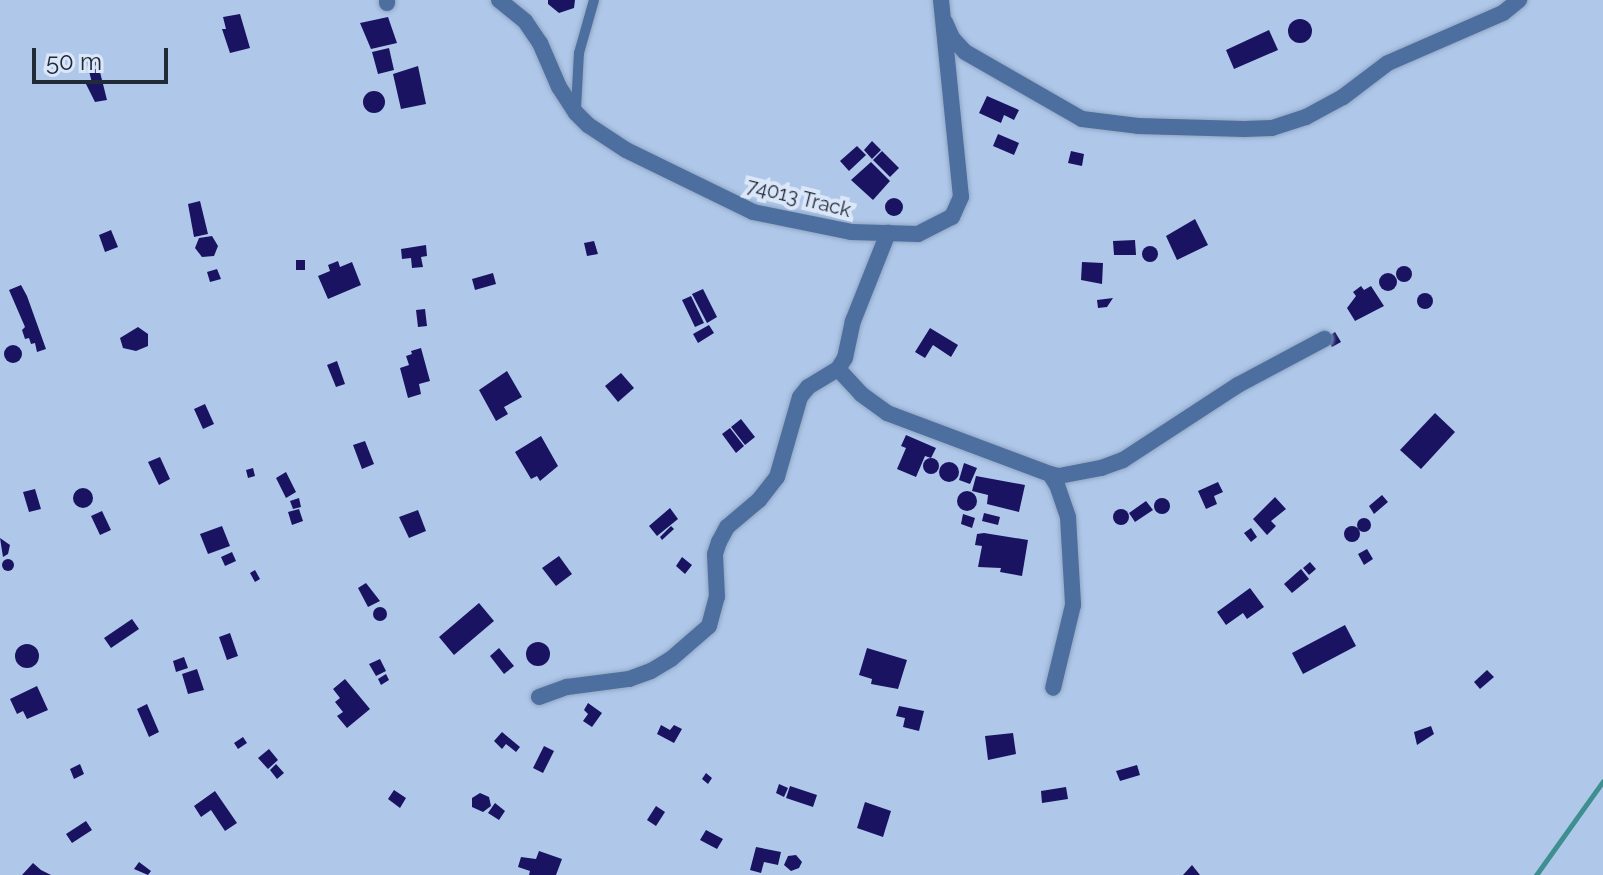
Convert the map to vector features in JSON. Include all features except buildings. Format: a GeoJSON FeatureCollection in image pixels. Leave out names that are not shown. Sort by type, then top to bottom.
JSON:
{"type":"FeatureCollection","features":[{"type":"Feature","properties":{"kind":"street","name":"74013 Track"},"geometry":{"type":"LineString","coordinates":[[499,0],[525,21],[540,43],[559,87],[576,113],[588,125],[626,150],[753,212],[851,232],[918,234],[952,217],[961,197],[941,7]]}},
{"type":"Feature","properties":{"kind":"street"},"geometry":{"type":"LineString","coordinates":[[941,7],[952,38],[965,52],[1082,119],[1126,125],[1244,129],[1272,128],[1306,117],[1343,97],[1402,55],[1484,22],[1519,0]]}},
{"type":"Feature","properties":{"kind":"street"},"geometry":{"type":"LineString","coordinates":[[539,697],[567,687],[629,679],[651,671],[679,653],[709,626],[717,597],[715,554],[719,542],[727,527],[759,500],[777,477],[800,397],[808,387],[838,369],[845,358],[856,310],[888,233]]}},
{"type":"Feature","properties":{"kind":"street"},"geometry":{"type":"LineString","coordinates":[[838,369],[861,394],[887,413],[1050,474],[1101,468],[1123,460],[1238,385],[1324,339]]}},
{"type":"Feature","properties":{"kind":"street"},"geometry":{"type":"LineString","coordinates":[[1050,474],[1061,492],[1068,517],[1073,569],[1073,605],[1053,688]]}},
{"type":"Feature","properties":{"kind":"lane"},"geometry":{"type":"LineString","coordinates":[[576,113],[579,53],[594,0]]}},
{"type":"Feature","properties":{"kind":"waterway"},"geometry":{"type":"LineString","coordinates":[[1536,875],[1603,781]]}}]}
